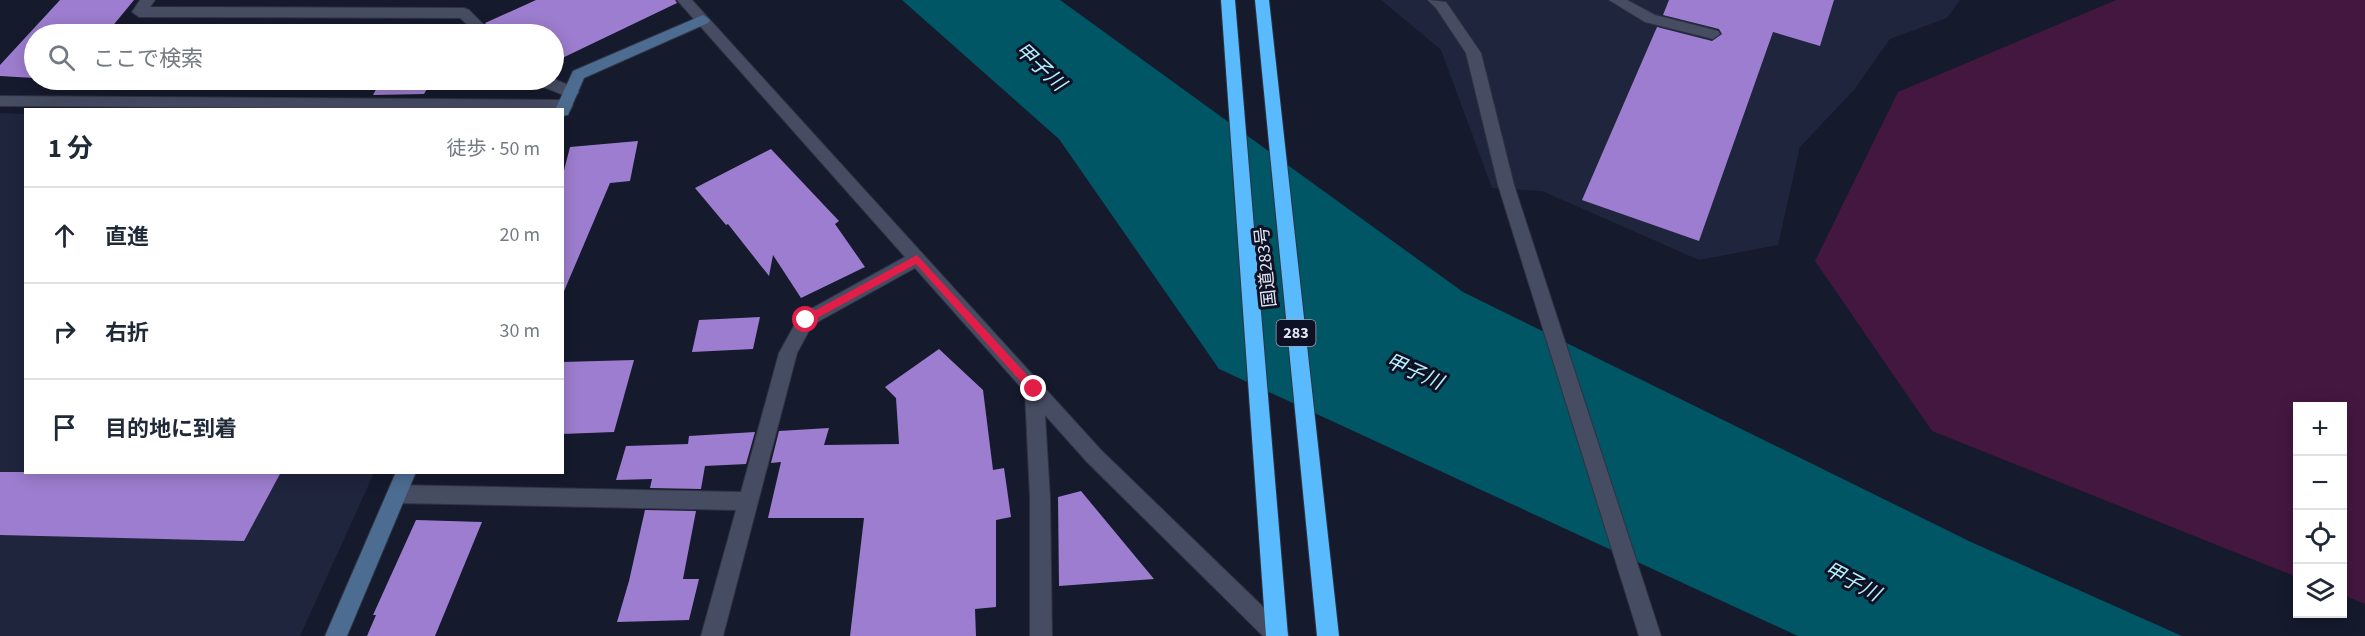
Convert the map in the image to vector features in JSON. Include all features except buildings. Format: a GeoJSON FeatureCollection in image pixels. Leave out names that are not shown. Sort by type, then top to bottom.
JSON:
{"type":"FeatureCollection","features":[{"type":"Feature","properties":{"kind":"highway","name":"国道283号"},"geometry":{"type":"LineString","coordinates":[[1228,0],[1278,636]]}},
{"type":"Feature","properties":{"kind":"highway","name":"国道283号"},"geometry":{"type":"LineString","coordinates":[[1262,0],[1327,631]]}},
{"type":"Feature","properties":{"kind":"street"},"geometry":{"type":"LineString","coordinates":[[148,0],[139,12],[464,13]]}},
{"type":"Feature","properties":{"kind":"street"},"geometry":{"type":"LineString","coordinates":[[448,0],[476,24]]}},
{"type":"Feature","properties":{"kind":"street"},"geometry":{"type":"LineString","coordinates":[[684,0],[1094,456],[1278,636]]}},
{"type":"Feature","properties":{"kind":"street"},"geometry":{"type":"LineString","coordinates":[[1435,0],[1441,5],[1473,53],[1506,184],[1650,636]]}},
{"type":"Feature","properties":{"kind":"street"},"geometry":{"type":"LineString","coordinates":[[1616,0],[1650,19],[1713,34]]}},
{"type":"Feature","properties":{"kind":"street"},"geometry":{"type":"LineString","coordinates":[[566,103],[578,75],[703,20]]}},
{"type":"Feature","properties":{"kind":"street"},"geometry":{"type":"LineString","coordinates":[[552,90],[566,103]]}},
{"type":"Feature","properties":{"kind":"street"},"geometry":{"type":"LineString","coordinates":[[0,101],[566,103]]}},
{"type":"Feature","properties":{"kind":"street"},"geometry":{"type":"LineString","coordinates":[[712,636],[788,353],[806,320],[917,259]]}},
{"type":"Feature","properties":{"kind":"street"},"geometry":{"type":"LineString","coordinates":[[1034,389],[1040,498],[1041,636]]}},
{"type":"Feature","properties":{"kind":"street"},"geometry":{"type":"LineString","coordinates":[[336,636],[405,474]]}},
{"type":"Feature","properties":{"kind":"street"},"geometry":{"type":"LineString","coordinates":[[397,494],[747,501]]}},
{"type":"Feature","properties":{"kind":"shaded area"},"geometry":{"type":"Polygon","coordinates":[[[1381,0],[1960,0],[1947,18],[1890,39],[1854,90],[1800,147],[1778,245],[1699,260],[1542,191],[1492,188],[1441,50],[1381,0]]]}},
{"type":"Feature","properties":{"kind":"shaded area"},"geometry":{"type":"Polygon","coordinates":[[[2116,0],[2365,0],[2365,604],[2347,597],[2347,402],[2293,402],[2293,575],[1932,431],[1815,261],[1898,92],[2116,0]]]}},
{"type":"Feature","properties":{"kind":"shaded area"},"geometry":{"type":"Polygon","coordinates":[[[0,113],[24,114],[24,474],[374,474],[300,636],[0,636],[0,113]]]}},
{"type":"Feature","properties":{"kind":"water","name":"甲子川"},"geometry":{"type":"Polygon","coordinates":[[[902,0],[1060,0],[1463,292],[1971,542],[2182,636],[1798,636],[1219,369],[1059,139],[902,0]]]}},
{"type":"Feature","properties":{"kind":"route"},"geometry":{"type":"LineString","coordinates":[[806,320],[917,259],[1034,389]]}}]}
